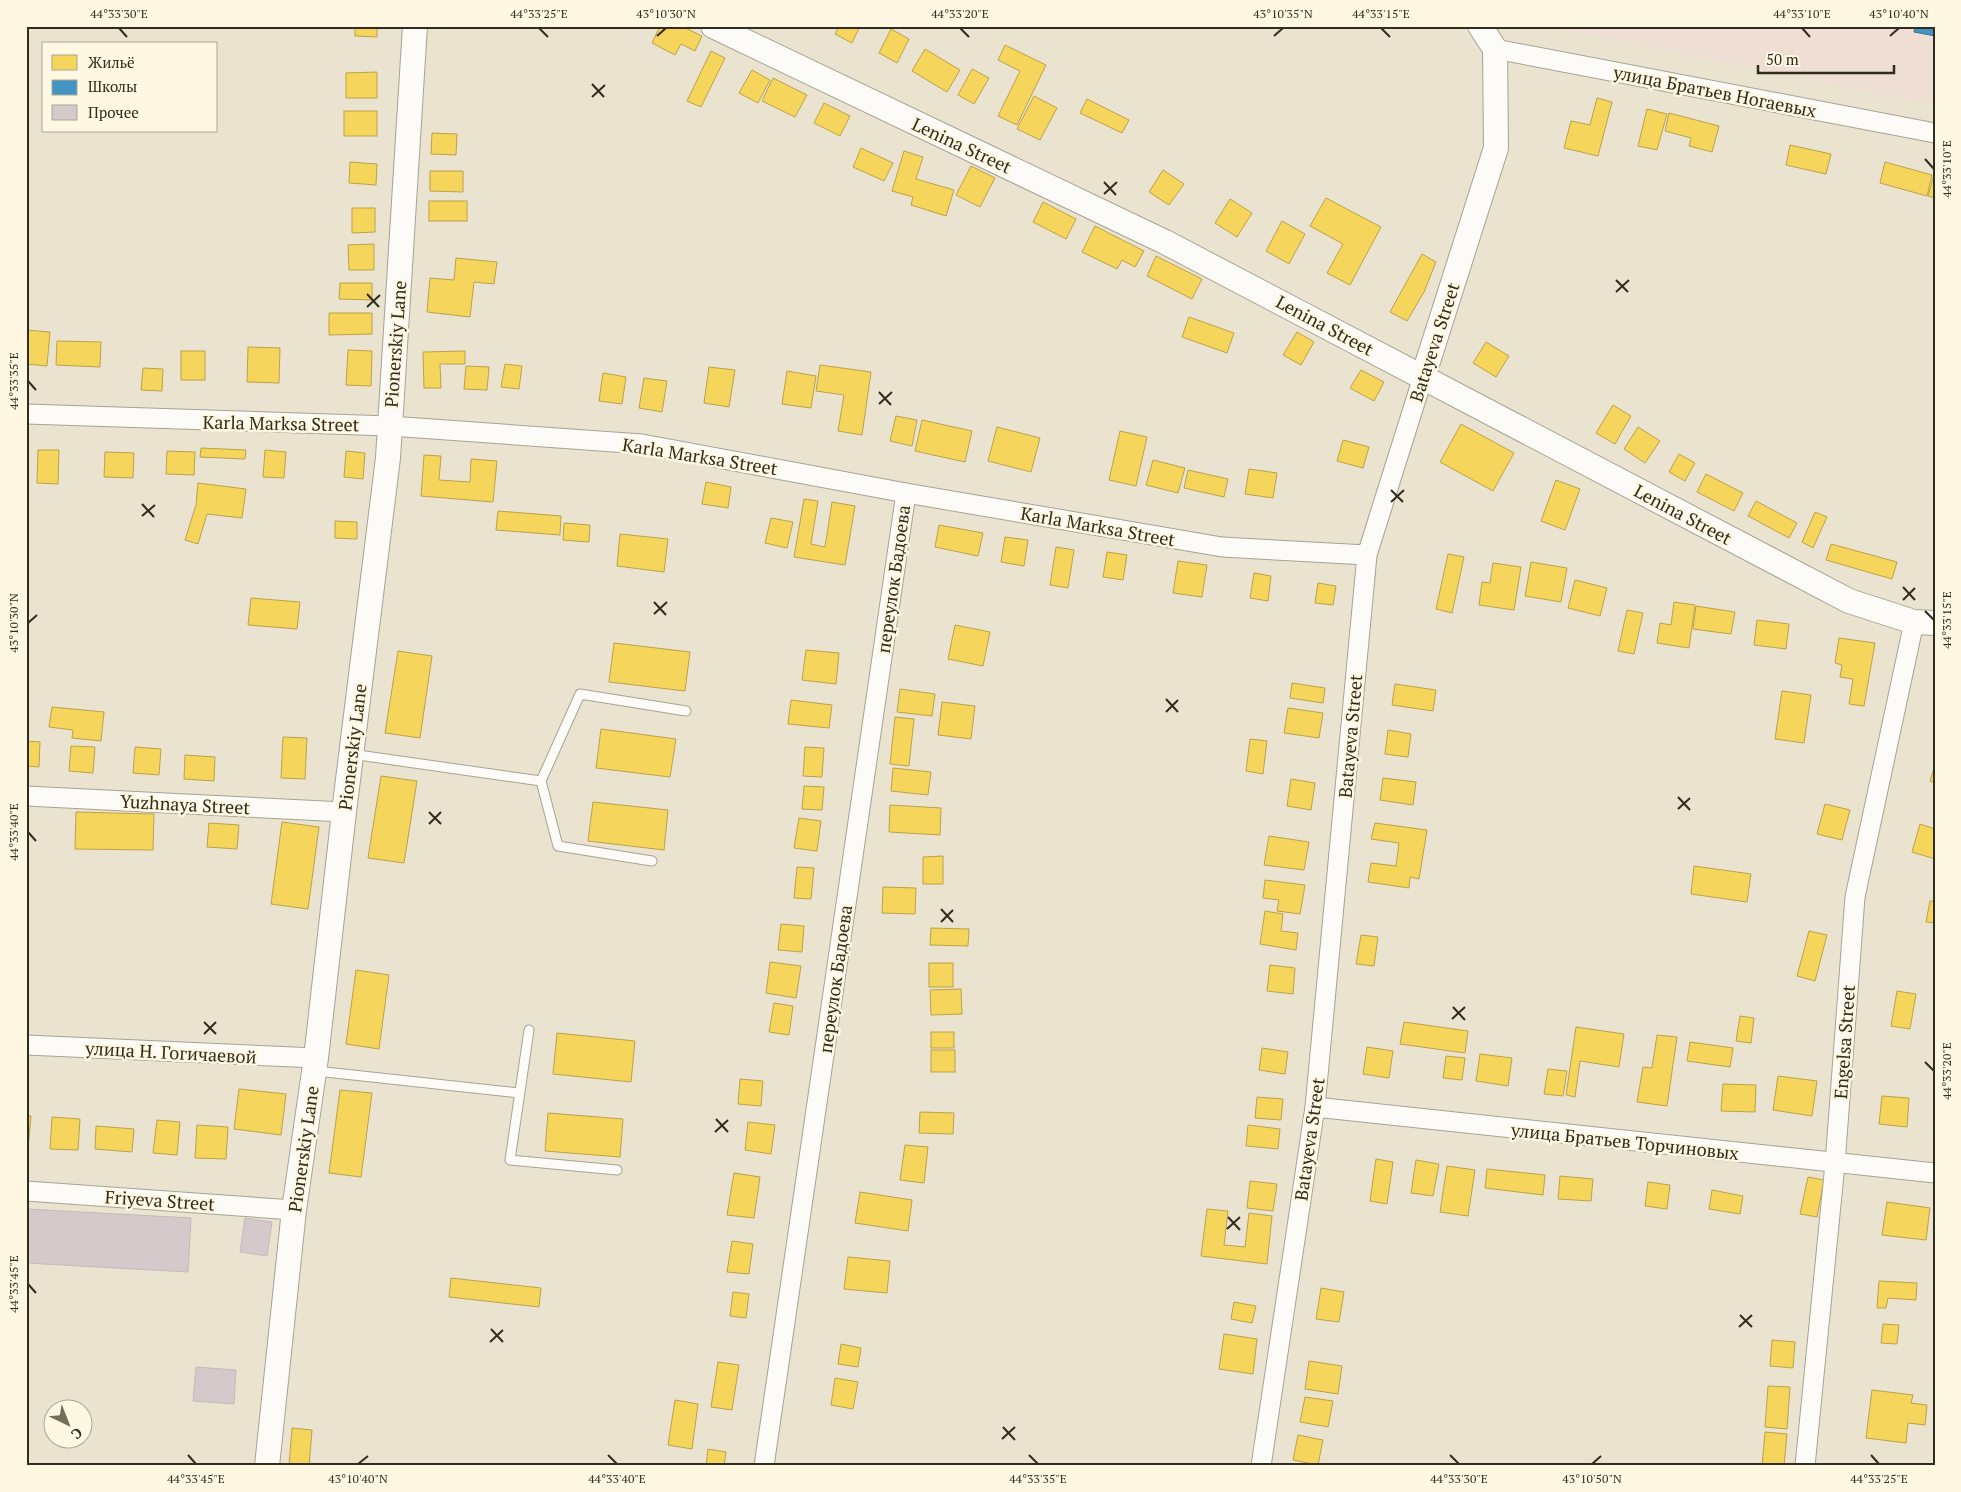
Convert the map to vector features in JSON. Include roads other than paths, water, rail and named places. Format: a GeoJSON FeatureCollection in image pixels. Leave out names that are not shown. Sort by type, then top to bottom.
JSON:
{"type":"FeatureCollection","features":[{"type":"Feature","properties":{"kind":"street","name":"Pionerskiy Lane"},"geometry":{"type":"LineString","coordinates":[[267,1466],[294,1210],[315,1064],[388,458],[415,26]]}},
{"type":"Feature","properties":{"kind":"street","name":"Lenina Street"},"geometry":{"type":"LineString","coordinates":[[713,26],[1166,242],[1849,601],[1924,623]]}},
{"type":"Feature","properties":{"kind":"street"},"geometry":{"type":"LineString","coordinates":[[1480,26],[1495,49]]}},
{"type":"Feature","properties":{"kind":"street","name":"Batayeva Street"},"geometry":{"type":"LineString","coordinates":[[1262,1466],[1314,1107],[1367,556],[1496,148],[1495,49]]}},
{"type":"Feature","properties":{"kind":"street","name":"улица Братьев Ногаевых"},"geometry":{"type":"LineString","coordinates":[[1495,49],[1935,133]]}},
{"type":"Feature","properties":{"kind":"street","name":"Karla Marksa Street"},"geometry":{"type":"LineString","coordinates":[[26,414],[390,426],[642,444],[906,493],[1222,547],[1367,556]]}},
{"type":"Feature","properties":{"kind":"street","name":"переулок Бадоева"},"geometry":{"type":"LineString","coordinates":[[764,1466],[906,493]]}},
{"type":"Feature","properties":{"kind":"street","name":"Engelsa Street"},"geometry":{"type":"LineString","coordinates":[[1805,1466],[1835,1164],[1855,897],[1924,623]]}},
{"type":"Feature","properties":{"kind":"street","name":"Yuzhnaya Street"},"geometry":{"type":"LineString","coordinates":[[26,796],[344,812]]}},
{"type":"Feature","properties":{"kind":"street","name":"улица Н. Гогичаевой"},"geometry":{"type":"LineString","coordinates":[[26,1045],[315,1064]]}},
{"type":"Feature","properties":{"kind":"street","name":"улица Братьев Торчиновых"},"geometry":{"type":"LineString","coordinates":[[1314,1107],[1835,1164],[1935,1173]]}},
{"type":"Feature","properties":{"kind":"street","name":"Friyeva Street"},"geometry":{"type":"LineString","coordinates":[[26,1191],[294,1210]]}},
{"type":"Feature","properties":{"kind":"lane"},"geometry":{"type":"LineString","coordinates":[[652,861],[558,846],[541,781],[580,694],[686,710]]}},
{"type":"Feature","properties":{"kind":"lane"},"geometry":{"type":"LineString","coordinates":[[351,754],[541,781]]}},
{"type":"Feature","properties":{"kind":"lane"},"geometry":{"type":"LineString","coordinates":[[529,1030],[510,1160],[617,1170]]}},
{"type":"Feature","properties":{"kind":"lane"},"geometry":{"type":"LineString","coordinates":[[315,1064],[519,1093]]}}]}
